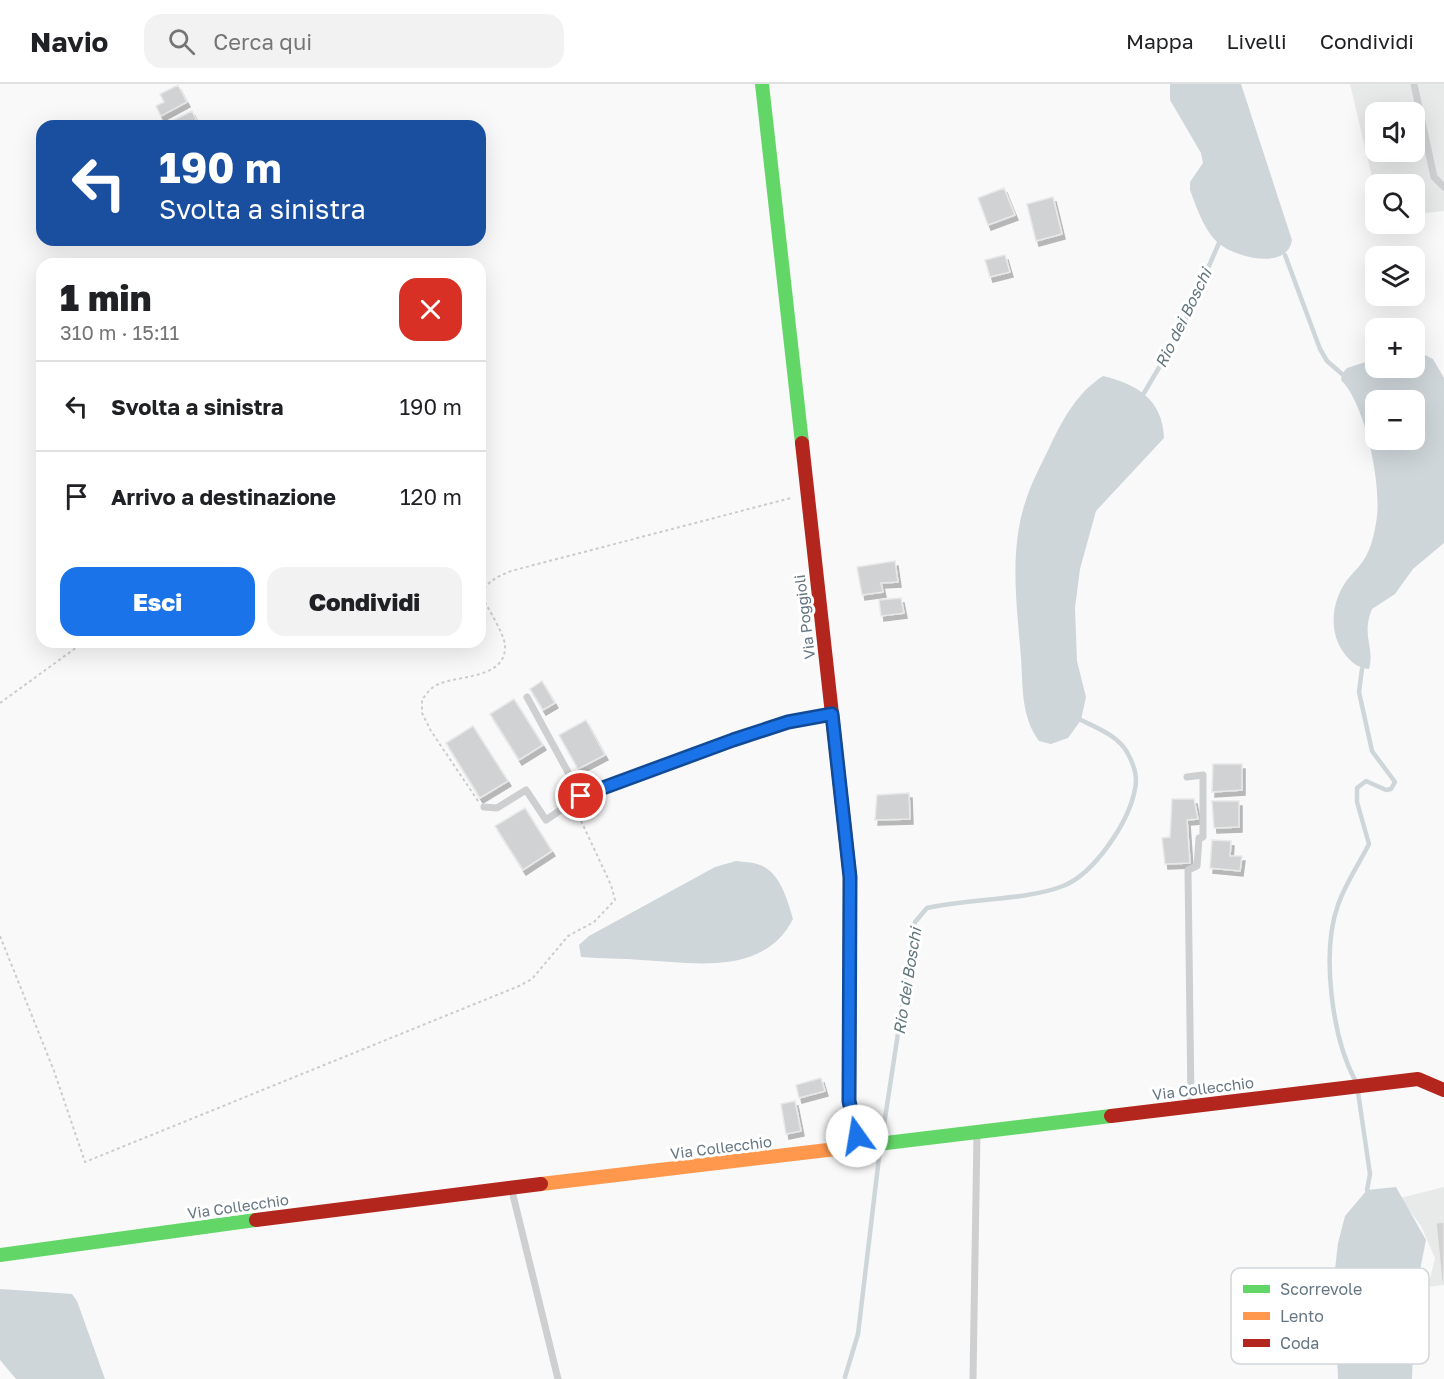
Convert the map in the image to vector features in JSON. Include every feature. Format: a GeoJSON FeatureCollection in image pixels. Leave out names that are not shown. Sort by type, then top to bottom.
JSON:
{"type":"FeatureCollection","features":[{"type":"Feature","properties":{"kind":"street","name":"Via Poggioli"},"geometry":{"type":"LineString","coordinates":[[762,84],[850,877],[849,1101],[860,1147]]}},
{"type":"Feature","properties":{"kind":"street","name":"Via Collecchio"},"geometry":{"type":"LineString","coordinates":[[0,1255],[511,1188],[1418,1079],[1444,1090]]}},
{"type":"Feature","properties":{"kind":"lane"},"geometry":{"type":"LineString","coordinates":[[1414,84],[1434,177],[1444,187]]}},
{"type":"Feature","properties":{"kind":"lane"},"geometry":{"type":"LineString","coordinates":[[528,697],[573,785],[581,796]]}},
{"type":"Feature","properties":{"kind":"lane"},"geometry":{"type":"LineString","coordinates":[[484,807],[497,808],[526,790],[546,820],[581,796],[788,722],[832,714]]}},
{"type":"Feature","properties":{"kind":"lane"},"geometry":{"type":"LineString","coordinates":[[1187,777],[1203,776],[1203,837],[1199,838],[1197,866],[1188,870],[1191,1106]]}},
{"type":"Feature","properties":{"kind":"lane"},"geometry":{"type":"LineString","coordinates":[[973,1379],[977,1133]]}},
{"type":"Feature","properties":{"kind":"lane"},"geometry":{"type":"LineString","coordinates":[[511,1188],[558,1379]]}},
{"type":"Feature","properties":{"kind":"path"},"geometry":{"type":"LineString","coordinates":[[486,587],[492,579],[511,572],[789,499],[806,489]]}},
{"type":"Feature","properties":{"kind":"path"},"geometry":{"type":"LineString","coordinates":[[484,807],[431,730],[422,713],[422,700],[438,684],[473,677],[491,669],[503,658],[505,644],[486,604]]}},
{"type":"Feature","properties":{"kind":"path"},"geometry":{"type":"LineString","coordinates":[[0,704],[76,648]]}},
{"type":"Feature","properties":{"kind":"path"},"geometry":{"type":"LineString","coordinates":[[0,936],[54,1071],[86,1162],[301,1077],[532,979],[568,936],[594,922],[615,900],[611,885],[573,803]]}},
{"type":"Feature","properties":{"kind":"shaded area"},"geometry":{"type":"Polygon","coordinates":[[[1170,84],[1241,84],[1292,240],[1288,250],[1280,256],[1270,259],[1258,258],[1233,252],[1215,240],[1207,229],[1190,190],[1190,182],[1203,163],[1201,153],[1170,100],[1170,84]]]}},
{"type":"Feature","properties":{"kind":"shaded area"},"geometry":{"type":"Polygon","coordinates":[[[1350,84],[1444,84],[1444,211],[1425,213],[1425,174],[1371,174],[1368,162],[1425,162],[1425,102],[1365,102],[1365,148],[1350,84]]]}},
{"type":"Feature","properties":{"kind":"shaded area"},"geometry":{"type":"Polygon","coordinates":[[[1425,355],[1433,359],[1444,378],[1444,543],[1413,569],[1395,594],[1372,609],[1368,627],[1369,669],[1355,664],[1339,645],[1334,628],[1335,609],[1340,591],[1363,562],[1374,532],[1378,508],[1375,470],[1370,450],[1425,450],[1425,390],[1365,390],[1365,427],[1350,392],[1341,380],[1347,368],[1365,362],[1365,378],[1425,378],[1425,355]]]}},
{"type":"Feature","properties":{"kind":"shaded area"},"geometry":{"type":"Polygon","coordinates":[[[1103,376],[1127,384],[1146,396],[1159,413],[1164,438],[1096,511],[1080,569],[1075,608],[1077,661],[1086,697],[1081,720],[1068,738],[1051,744],[1039,741],[1029,722],[1024,701],[1015,580],[1017,541],[1027,496],[1056,434],[1079,397],[1103,376]]]}},
{"type":"Feature","properties":{"kind":"shaded area"},"geometry":{"type":"Polygon","coordinates":[[[736,861],[754,863],[767,869],[778,880],[789,904],[793,919],[780,937],[765,950],[746,958],[705,963],[581,957],[579,945],[589,936],[715,867],[736,861]]]}},
{"type":"Feature","properties":{"kind":"shaded area"},"geometry":{"type":"Polygon","coordinates":[[[1396,1187],[1426,1240],[1420,1268],[1335,1268],[1338,1243],[1345,1216],[1367,1190],[1396,1187]]]}},
{"type":"Feature","properties":{"kind":"shaded area"},"geometry":{"type":"Polygon","coordinates":[[[1444,1187],[1444,1285],[1429,1287],[1435,1258],[1421,1226],[1400,1198],[1444,1187]]]}},
{"type":"Feature","properties":{"kind":"shaded area"},"geometry":{"type":"Polygon","coordinates":[[[0,1289],[72,1294],[77,1301],[105,1379],[16,1379],[0,1360],[0,1289]]]}},
{"type":"Feature","properties":{"kind":"shaded area"},"geometry":{"type":"Polygon","coordinates":[[[1337,1364],[1413,1364],[1412,1379],[1338,1379],[1337,1364]]]}},
{"type":"Feature","properties":{"kind":"building"},"geometry":{"type":"Polygon","coordinates":[[[178,85],[187,102],[161,116],[156,106],[164,102],[160,94],[178,85]]]}},
{"type":"Feature","properties":{"kind":"building"},"geometry":{"type":"Polygon","coordinates":[[[192,111],[196,120],[174,120],[192,111]]]}},
{"type":"Feature","properties":{"kind":"building"},"geometry":{"type":"Polygon","coordinates":[[[1004,188],[1015,215],[988,225],[978,198],[1004,188]]]}},
{"type":"Feature","properties":{"kind":"building"},"geometry":{"type":"Polygon","coordinates":[[[1053,197],[1062,234],[1036,241],[1027,204],[1053,197]]]}},
{"type":"Feature","properties":{"kind":"building"},"geometry":{"type":"Polygon","coordinates":[[[1005,255],[1010,272],[990,277],[985,260],[1005,255]]]}},
{"type":"Feature","properties":{"kind":"building"},"geometry":{"type":"Polygon","coordinates":[[[895,561],[898,582],[881,583],[883,592],[862,595],[857,567],[895,561]]]}},
{"type":"Feature","properties":{"kind":"building"},"geometry":{"type":"Polygon","coordinates":[[[901,598],[904,613],[881,616],[879,600],[901,598]]]}},
{"type":"Feature","properties":{"kind":"building"},"geometry":{"type":"Polygon","coordinates":[[[542,681],[555,703],[543,710],[530,689],[542,681]]]}},
{"type":"Feature","properties":{"kind":"building"},"geometry":{"type":"Polygon","coordinates":[[[514,699],[543,745],[519,760],[490,714],[514,699]]]}},
{"type":"Feature","properties":{"kind":"building"},"geometry":{"type":"Polygon","coordinates":[[[586,720],[605,755],[578,769],[559,735],[586,720]]]}},
{"type":"Feature","properties":{"kind":"building"},"geometry":{"type":"Polygon","coordinates":[[[473,726],[508,781],[480,798],[446,743],[473,726]]]}},
{"type":"Feature","properties":{"kind":"building"},"geometry":{"type":"Polygon","coordinates":[[[1213,764],[1242,764],[1242,790],[1212,792],[1213,764]]]}},
{"type":"Feature","properties":{"kind":"building"},"geometry":{"type":"Polygon","coordinates":[[[909,793],[910,819],[875,820],[877,795],[909,793]]]}},
{"type":"Feature","properties":{"kind":"building"},"geometry":{"type":"Polygon","coordinates":[[[1172,799],[1194,799],[1198,819],[1187,820],[1190,863],[1165,864],[1162,838],[1170,837],[1172,799]]]}},
{"type":"Feature","properties":{"kind":"building"},"geometry":{"type":"Polygon","coordinates":[[[1212,801],[1239,801],[1239,827],[1214,828],[1212,801]]]}},
{"type":"Feature","properties":{"kind":"building"},"geometry":{"type":"Polygon","coordinates":[[[525,808],[552,851],[523,870],[495,826],[525,808]]]}},
{"type":"Feature","properties":{"kind":"building"},"geometry":{"type":"Polygon","coordinates":[[[1212,840],[1231,841],[1230,856],[1242,856],[1240,871],[1210,868],[1212,840]]]}},
{"type":"Feature","properties":{"kind":"building"},"geometry":{"type":"Polygon","coordinates":[[[821,1078],[825,1091],[799,1098],[796,1085],[821,1078]]]}},
{"type":"Feature","properties":{"kind":"building"},"geometry":{"type":"Polygon","coordinates":[[[795,1101],[801,1131],[786,1134],[781,1104],[795,1101]]]}},
{"type":"Feature","properties":{"kind":"building"},"geometry":{"type":"Polygon","coordinates":[[[1444,1222],[1444,1282],[1442,1282],[1436,1223],[1444,1222]]]}},
{"type":"Feature","properties":{"kind":"waterway","name":"Rio dei Boschi"},"geometry":{"type":"LineString","coordinates":[[1144,393],[1180,332],[1219,243]]}},
{"type":"Feature","properties":{"kind":"waterway"},"geometry":{"type":"LineString","coordinates":[[1285,255],[1320,349],[1327,361],[1342,374]]}},
{"type":"Feature","properties":{"kind":"waterway"},"geometry":{"type":"LineString","coordinates":[[1355,1080],[1340,1041],[1335,1018],[1330,946],[1333,924],[1344,889],[1369,844],[1357,802],[1357,788],[1366,781],[1386,790],[1391,789],[1395,782],[1372,751],[1359,692],[1362,669]]}},
{"type":"Feature","properties":{"kind":"waterway","name":"Rio dei Boschi"},"geometry":{"type":"LineString","coordinates":[[882,1138],[915,922],[927,908],[1048,891],[1075,880],[1098,859],[1126,816],[1136,785],[1135,771],[1130,758],[1113,737],[1081,720]]}},
{"type":"Feature","properties":{"kind":"waterway"},"geometry":{"type":"LineString","coordinates":[[1358,1092],[1370,1174],[1367,1190]]}},
{"type":"Feature","properties":{"kind":"waterway","name":"Rio dei Boschi"},"geometry":{"type":"LineString","coordinates":[[845,1377],[858,1334],[880,1149]]}},
{"type":"Feature","properties":{"kind":"traffic: fast"},"geometry":{"type":"LineString","coordinates":[[762,84],[802,443]]}},
{"type":"Feature","properties":{"kind":"traffic: fast"},"geometry":{"type":"LineString","coordinates":[[836,1149],[1111,1116]]}},
{"type":"Feature","properties":{"kind":"traffic: fast"},"geometry":{"type":"LineString","coordinates":[[0,1255],[256,1220]]}},
{"type":"Feature","properties":{"kind":"traffic: slow"},"geometry":{"type":"LineString","coordinates":[[850,936],[849,1101],[860,1147]]}},
{"type":"Feature","properties":{"kind":"traffic: slow"},"geometry":{"type":"LineString","coordinates":[[541,1184],[836,1149]]}},
{"type":"Feature","properties":{"kind":"traffic: jam"},"geometry":{"type":"LineString","coordinates":[[802,443],[850,877],[850,936]]}},
{"type":"Feature","properties":{"kind":"traffic: jam"},"geometry":{"type":"LineString","coordinates":[[1111,1116],[1418,1079],[1444,1090]]}},
{"type":"Feature","properties":{"kind":"traffic: jam"},"geometry":{"type":"LineString","coordinates":[[256,1220],[541,1184]]}},
{"type":"Feature","properties":{"kind":"route"},"geometry":{"type":"LineString","coordinates":[[581,796],[788,722],[832,714],[850,877],[849,1101],[857,1136]]}}]}
